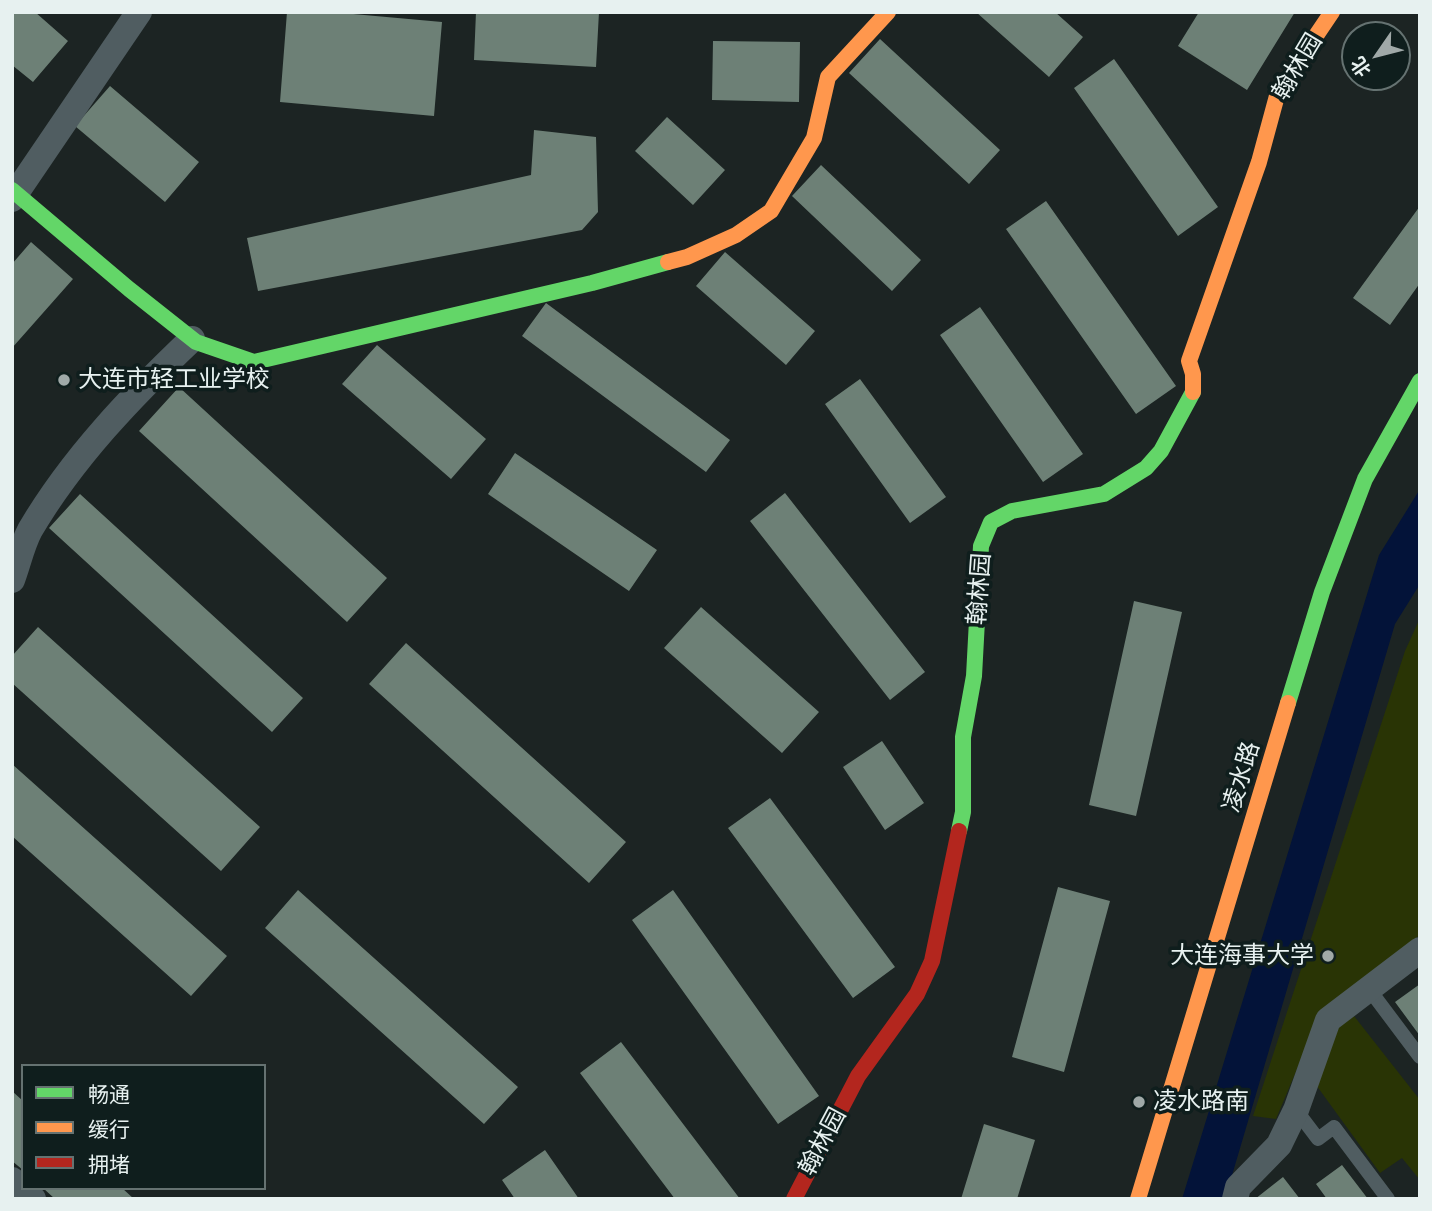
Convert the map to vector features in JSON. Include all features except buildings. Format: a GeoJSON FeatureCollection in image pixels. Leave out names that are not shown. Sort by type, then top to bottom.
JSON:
{"type":"FeatureCollection","features":[{"type":"Feature","properties":{"kind":"street"},"geometry":{"type":"LineString","coordinates":[[139,12],[13,194],[192,339],[254,362],[592,283],[687,257],[736,235],[771,211],[814,138],[828,77],[888,12]]}},
{"type":"Feature","properties":{"kind":"street","name":"翰林园"},"geometry":{"type":"LineString","coordinates":[[794,1199],[858,1076],[917,994],[932,961],[963,812],[963,737],[974,676],[981,546],[991,522],[1012,511],[1104,494],[1146,468],[1161,451],[1193,392],[1193,374],[1189,361],[1259,162],[1278,92],[1332,12]]}},
{"type":"Feature","properties":{"kind":"street"},"geometry":{"type":"LineString","coordinates":[[12,580],[29,532],[74,466],[134,395],[192,339]]}},
{"type":"Feature","properties":{"kind":"street","name":"凌水路"},"geometry":{"type":"LineString","coordinates":[[1138,1199],[1322,592],[1365,479],[1420,381]]}},
{"type":"Feature","properties":{"kind":"street"},"geometry":{"type":"LineString","coordinates":[[1236,1199],[1238,1187],[1279,1145],[1296,1110],[1328,1020],[1420,950]]}},
{"type":"Feature","properties":{"kind":"lane"},"geometry":{"type":"LineString","coordinates":[[1369,989],[1420,1057]]}},
{"type":"Feature","properties":{"kind":"lane"},"geometry":{"type":"LineString","coordinates":[[1296,1110],[1318,1139],[1334,1127],[1388,1199]]}},
{"type":"Feature","properties":{"kind":"green space"},"geometry":{"type":"Polygon","coordinates":[[[1420,618],[1420,935],[1321,1012],[1276,1119],[1253,1116],[1405,651],[1420,618]]]}},
{"type":"Feature","properties":{"kind":"green space"},"geometry":{"type":"Polygon","coordinates":[[[1354,1016],[1420,1100],[1420,1180],[1402,1158],[1380,1173],[1311,1078],[1327,1036],[1354,1016]]]}},
{"type":"Feature","properties":{"kind":"water"},"geometry":{"type":"Polygon","coordinates":[[[1420,489],[1420,584],[1395,624],[1225,1199],[1182,1199],[1379,555],[1420,489]]]}},
{"type":"Feature","properties":{"kind":"traffic: fast"},"geometry":{"type":"LineString","coordinates":[[12,190],[196,342],[254,362],[592,283],[668,262]]}},
{"type":"Feature","properties":{"kind":"traffic: fast"},"geometry":{"type":"LineString","coordinates":[[1288,703],[1322,592],[1365,479],[1420,381]]}},
{"type":"Feature","properties":{"kind":"traffic: fast"},"geometry":{"type":"LineString","coordinates":[[959,831],[963,812],[963,737],[974,676],[981,546],[991,522],[1012,511],[1104,494],[1146,468],[1161,451],[1193,392]]}},
{"type":"Feature","properties":{"kind":"traffic: slow"},"geometry":{"type":"LineString","coordinates":[[668,262],[687,257],[736,235],[771,211],[814,138],[828,77],[888,12]]}},
{"type":"Feature","properties":{"kind":"traffic: slow"},"geometry":{"type":"LineString","coordinates":[[1193,392],[1193,374],[1189,361],[1259,162],[1278,92],[1332,12]]}},
{"type":"Feature","properties":{"kind":"traffic: slow"},"geometry":{"type":"LineString","coordinates":[[1138,1199],[1288,703]]}},
{"type":"Feature","properties":{"kind":"traffic: jam"},"geometry":{"type":"LineString","coordinates":[[794,1199],[858,1076],[917,994],[932,961],[959,831]]}},
{"type":"Feature","properties":{"kind":"place","name":"大连市轻工业学校"},"geometry":{"type":"Point","coordinates":[64,380]}},
{"type":"Feature","properties":{"kind":"place","name":"大连海事大学"},"geometry":{"type":"Point","coordinates":[1328,956]}},
{"type":"Feature","properties":{"kind":"place","name":"凌水路南"},"geometry":{"type":"Point","coordinates":[1139,1102]}}]}
